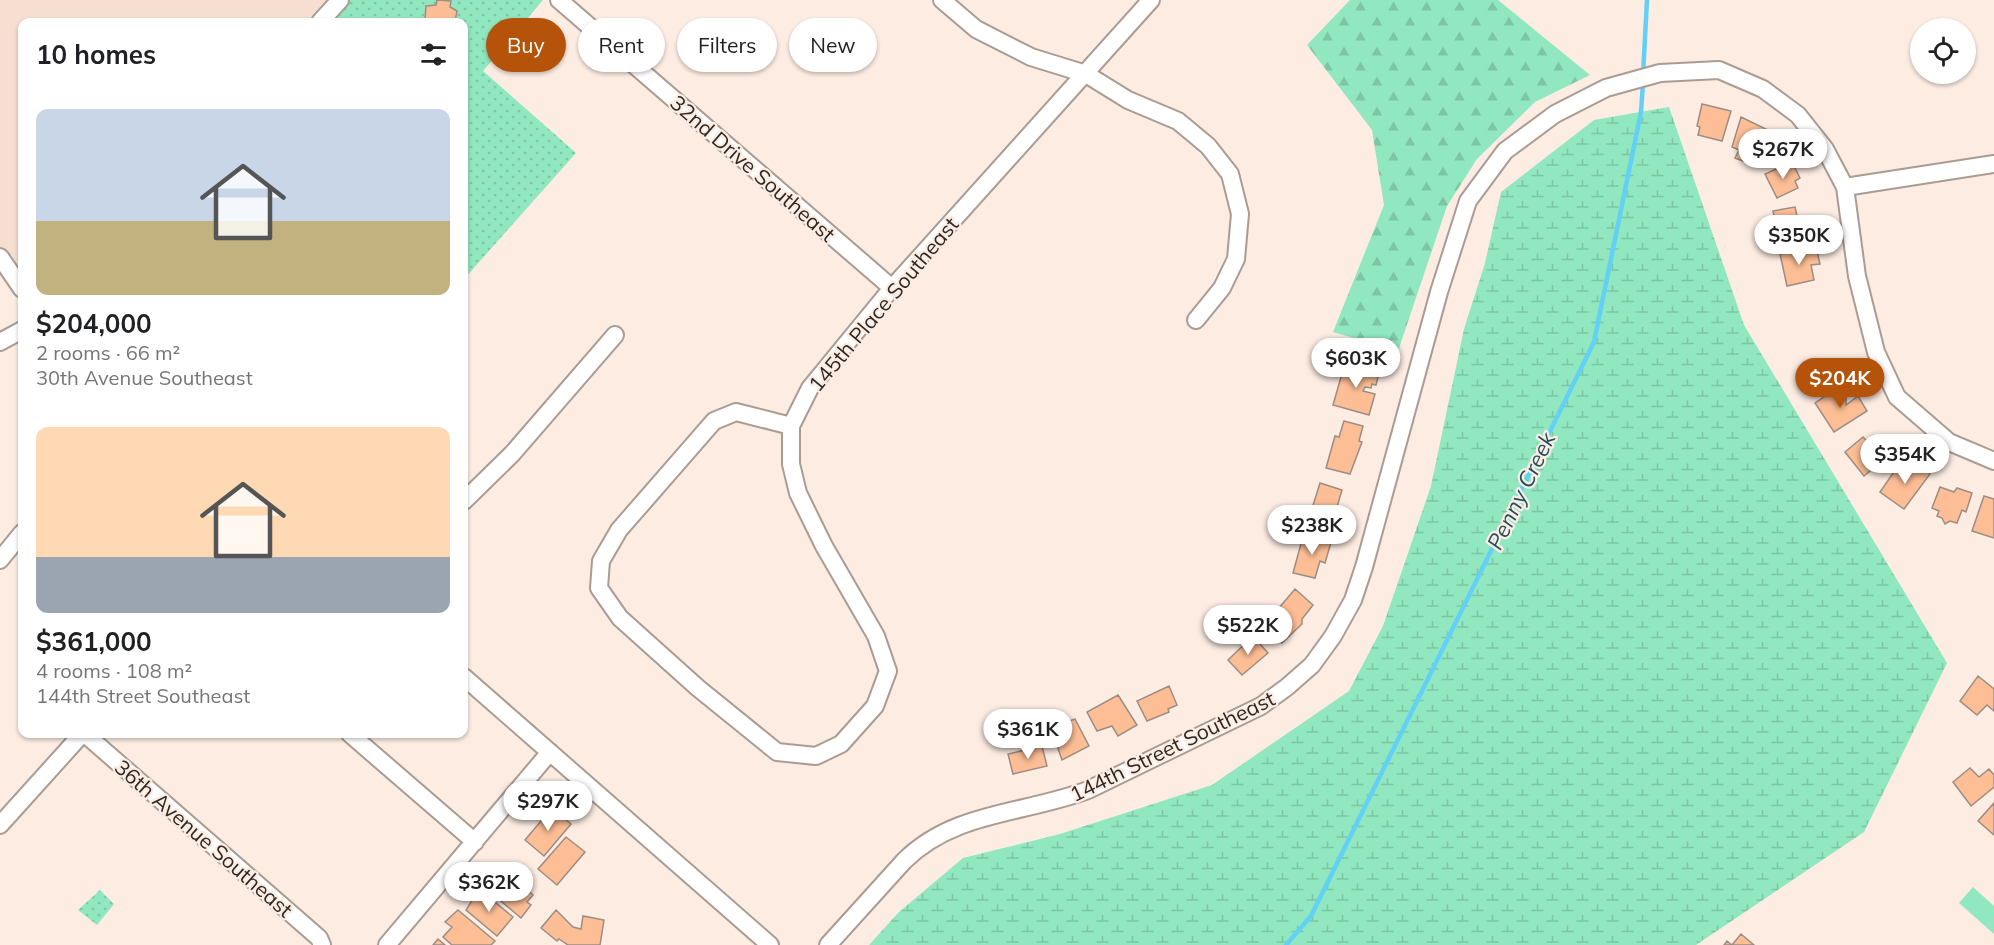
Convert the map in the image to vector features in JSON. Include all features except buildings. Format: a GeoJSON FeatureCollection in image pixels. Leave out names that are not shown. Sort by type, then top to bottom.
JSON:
{"type":"FeatureCollection","features":[{"type":"Feature","properties":{"kind":"street"},"geometry":{"type":"LineString","coordinates":[[324,18],[340,0]]}},
{"type":"Feature","properties":{"kind":"street","name":"32nd Drive Southeast"},"geometry":{"type":"LineString","coordinates":[[559,0],[892,288]]}},
{"type":"Feature","properties":{"kind":"street"},"geometry":{"type":"LineString","coordinates":[[942,0],[976,29],[1031,57],[1086,74],[1128,100],[1178,121],[1209,146],[1230,174],[1240,214],[1236,259],[1222,288],[1196,320]]}},
{"type":"Feature","properties":{"kind":"street","name":"145th Place Southeast"},"geometry":{"type":"LineString","coordinates":[[791,426],[810,388],[892,288],[1151,0]]}},
{"type":"Feature","properties":{"kind":"street","name":"144th Street Southeast"},"geometry":{"type":"LineString","coordinates":[[828,945],[909,855],[944,830],[985,816],[1061,801],[1088,790],[1261,706],[1312,665],[1333,636],[1353,600],[1364,567],[1438,292],[1468,201],[1505,151],[1555,114],[1606,88],[1660,73],[1719,70],[1763,89],[1798,115],[1825,149],[1845,187],[1860,287],[1876,352],[1897,397],[1949,442],[1994,461]]}},
{"type":"Feature","properties":{"kind":"street"},"geometry":{"type":"LineString","coordinates":[[1845,187],[1994,164]]}},
{"type":"Feature","properties":{"kind":"street"},"geometry":{"type":"LineString","coordinates":[[0,257],[18,283]]}},
{"type":"Feature","properties":{"kind":"street"},"geometry":{"type":"LineString","coordinates":[[0,342],[18,332]]}},
{"type":"Feature","properties":{"kind":"street"},"geometry":{"type":"LineString","coordinates":[[468,497],[512,454],[615,335]]}},
{"type":"Feature","properties":{"kind":"street"},"geometry":{"type":"LineString","coordinates":[[736,412],[791,426],[791,464],[798,493],[824,546],[876,636],[888,671],[875,706],[842,744],[816,756],[777,752],[698,688],[620,618],[599,588],[601,561],[619,530],[714,421],[736,412]]}},
{"type":"Feature","properties":{"kind":"street"},"geometry":{"type":"LineString","coordinates":[[0,560],[18,538]]}},
{"type":"Feature","properties":{"kind":"street"},"geometry":{"type":"LineString","coordinates":[[468,680],[770,945]]}},
{"type":"Feature","properties":{"kind":"street"},"geometry":{"type":"LineString","coordinates":[[0,825],[79,738]]}},
{"type":"Feature","properties":{"kind":"street","name":"36th Avenue Southeast"},"geometry":{"type":"LineString","coordinates":[[88,738],[319,938],[322,945]]}},
{"type":"Feature","properties":{"kind":"street"},"geometry":{"type":"LineString","coordinates":[[355,738],[475,842]]}},
{"type":"Feature","properties":{"kind":"street"},"geometry":{"type":"LineString","coordinates":[[387,945],[550,752]]}},
{"type":"Feature","properties":{"kind":"shaded area"},"geometry":{"type":"Polygon","coordinates":[[[0,0],[340,0],[324,18],[18,18],[18,283],[0,257],[0,0]]]}},
{"type":"Feature","properties":{"kind":"green space"},"geometry":{"type":"Polygon","coordinates":[[[340,0],[543,0],[528,18],[486,18],[486,67],[483,71],[576,153],[468,274],[468,18],[324,18],[340,0]]]}},
{"type":"Feature","properties":{"kind":"green space"},"geometry":{"type":"Polygon","coordinates":[[[1350,0],[1498,0],[1590,75],[1535,102],[1477,159],[1447,206],[1398,351],[1333,332],[1384,205],[1372,130],[1307,45],[1350,0]]]}},
{"type":"Feature","properties":{"kind":"green space"},"geometry":{"type":"Polygon","coordinates":[[[1669,107],[1744,325],[1947,663],[1864,832],[1696,945],[869,945],[899,912],[963,858],[1060,834],[1212,785],[1349,691],[1383,626],[1431,486],[1464,329],[1485,263],[1501,192],[1594,120],[1669,107]]]}},
{"type":"Feature","properties":{"kind":"green space"},"geometry":{"type":"Polygon","coordinates":[[[1973,887],[1994,906],[1994,934],[1959,903],[1973,887]]]}},
{"type":"Feature","properties":{"kind":"green space"},"geometry":{"type":"Polygon","coordinates":[[[100,890],[114,904],[97,925],[78,910],[100,890]]]}},
{"type":"Feature","properties":{"kind":"waterway","name":"Penny Creek"},"geometry":{"type":"LineString","coordinates":[[1643,75],[1647,0]]}},
{"type":"Feature","properties":{"kind":"waterway","name":"Penny Creek"},"geometry":{"type":"LineString","coordinates":[[1286,945],[1311,916],[1594,342],[1641,112],[1643,83]]}}]}
